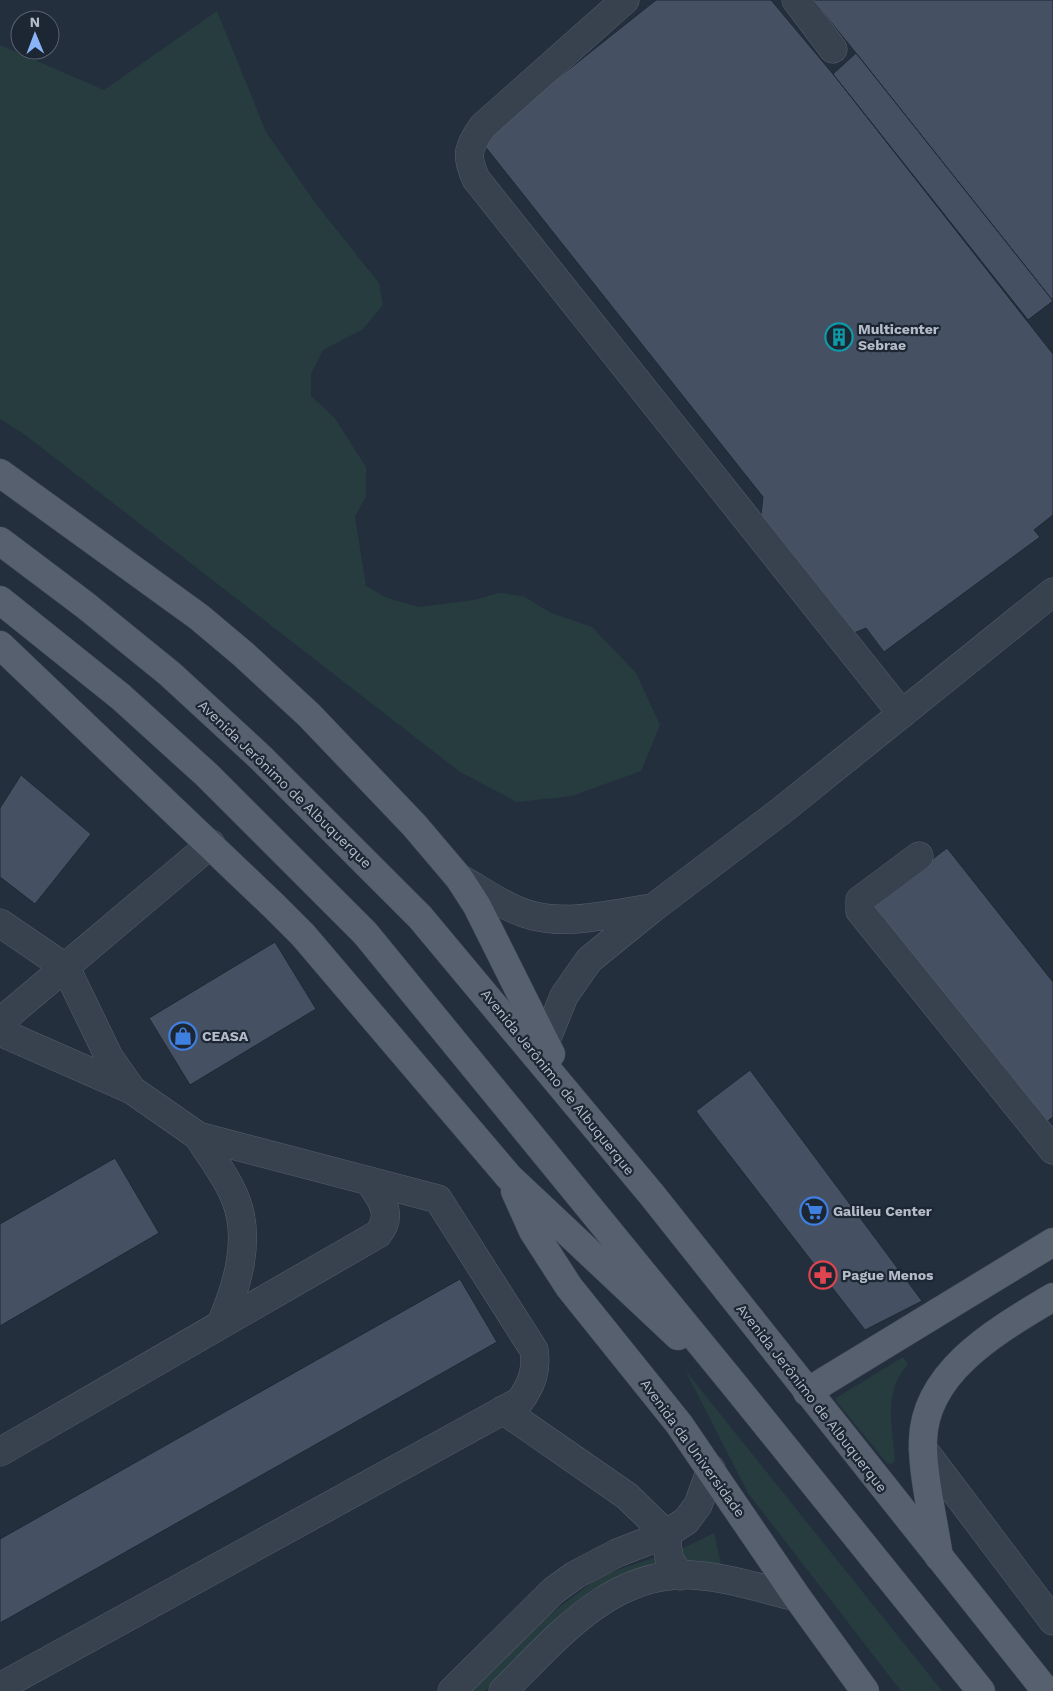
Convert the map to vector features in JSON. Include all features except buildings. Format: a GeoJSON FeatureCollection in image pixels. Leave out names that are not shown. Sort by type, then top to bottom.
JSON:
{"type":"FeatureCollection","features":[{"type":"Feature","properties":{"kind":"main road"},"geometry":{"type":"LineString","coordinates":[[0,473],[199,617],[263,671],[310,715],[414,825],[459,878],[480,913],[544,1043],[577,1103]]}},
{"type":"Feature","properties":{"kind":"main road","name":"Avenida Jerônimo de Albuquerque"},"geometry":{"type":"LineString","coordinates":[[0,541],[85,605],[170,674],[260,757],[420,917],[577,1103],[1046,1691]]}},
{"type":"Feature","properties":{"kind":"main road"},"geometry":{"type":"LineString","coordinates":[[0,600],[129,704],[207,775],[339,905],[405,980],[736,1386],[981,1691]]}},
{"type":"Feature","properties":{"kind":"main road"},"geometry":{"type":"LineString","coordinates":[[0,645],[211,844],[303,935],[509,1177],[626,1290],[736,1386]]}},
{"type":"Feature","properties":{"kind":"main road","name":"Avenida da Universidade"},"geometry":{"type":"LineString","coordinates":[[509,1177],[534,1231],[555,1266],[679,1424],[711,1469],[797,1597],[854,1687]]}},
{"type":"Feature","properties":{"kind":"main road"},"geometry":{"type":"LineString","coordinates":[[807,1392],[1053,1242]]}},
{"type":"Feature","properties":{"kind":"main road"},"geometry":{"type":"LineString","coordinates":[[939,1558],[924,1450],[926,1418],[933,1399],[946,1378],[981,1345],[1053,1297]]}},
{"type":"Feature","properties":{"kind":"street"},"geometry":{"type":"LineString","coordinates":[[626,0],[602,13],[483,126],[471,143],[468,158],[472,169],[476,179],[902,714]]}},
{"type":"Feature","properties":{"kind":"street"},"geometry":{"type":"LineString","coordinates":[[796,0],[833,49]]}},
{"type":"Feature","properties":{"kind":"street"},"geometry":{"type":"LineString","coordinates":[[544,1043],[564,996],[589,960],[653,908],[781,811],[1053,592]]}},
{"type":"Feature","properties":{"kind":"street"},"geometry":{"type":"LineString","coordinates":[[0,1022],[211,844]]}},
{"type":"Feature","properties":{"kind":"street"},"geometry":{"type":"LineString","coordinates":[[919,856],[860,900],[860,911],[1053,1150]]}},
{"type":"Feature","properties":{"kind":"street"},"geometry":{"type":"LineString","coordinates":[[459,878],[521,912],[550,918],[566,920],[653,908]]}},
{"type":"Feature","properties":{"kind":"street"},"geometry":{"type":"LineString","coordinates":[[0,923],[66,968],[109,1057],[132,1090]]}},
{"type":"Feature","properties":{"kind":"street"},"geometry":{"type":"LineString","coordinates":[[0,1032],[132,1090],[198,1136],[438,1199],[534,1350],[536,1363],[529,1389],[520,1401],[0,1687]]}},
{"type":"Feature","properties":{"kind":"street"},"geometry":{"type":"LineString","coordinates":[[198,1136],[235,1197],[241,1219],[242,1250],[239,1274],[221,1324]]}},
{"type":"Feature","properties":{"kind":"street"},"geometry":{"type":"LineString","coordinates":[[0,1452],[378,1234],[384,1227],[387,1216],[386,1207],[369,1181]]}},
{"type":"Feature","properties":{"kind":"street"},"geometry":{"type":"LineString","coordinates":[[503,1410],[627,1496],[666,1534],[669,1558],[680,1576]]}},
{"type":"Feature","properties":{"kind":"street"},"geometry":{"type":"LineString","coordinates":[[924,1450],[1053,1621]]}},
{"type":"Feature","properties":{"kind":"street"},"geometry":{"type":"LineString","coordinates":[[452,1691],[553,1591],[575,1575],[617,1553],[666,1534],[686,1521],[698,1505],[711,1469]]}},
{"type":"Feature","properties":{"kind":"street"},"geometry":{"type":"LineString","coordinates":[[502,1691],[566,1629],[609,1596],[649,1579],[680,1576],[718,1579],[797,1597]]}},
{"type":"Feature","properties":{"kind":"green space"},"geometry":{"type":"Polygon","coordinates":[[[217,11],[266,132],[316,204],[379,283],[383,305],[363,329],[323,350],[311,374],[311,396],[334,417],[366,467],[366,496],[355,517],[366,586],[387,598],[419,607],[474,600],[499,593],[523,596],[551,613],[592,627],[636,673],[660,725],[641,771],[572,796],[517,802],[460,772],[24,434],[0,419],[0,45],[10,49],[10,60],[35,60],[104,90],[217,11]]]}},
{"type":"Feature","properties":{"kind":"green space"},"geometry":{"type":"Polygon","coordinates":[[[903,1357],[908,1364],[900,1375],[892,1398],[891,1423],[895,1461],[891,1464],[887,1463],[836,1401],[836,1398],[903,1357]]]}},
{"type":"Feature","properties":{"kind":"green space"},"geometry":{"type":"Polygon","coordinates":[[[685,1370],[942,1691],[901,1691],[748,1493],[685,1370]]]}},
{"type":"Feature","properties":{"kind":"green space"},"geometry":{"type":"Polygon","coordinates":[[[714,1533],[722,1568],[657,1570],[538,1639],[485,1691],[467,1691],[529,1630],[602,1575],[681,1549],[714,1533]]]}},
{"type":"Feature","properties":{"kind":"place","name":"Multicenter Sebrae"},"geometry":{"type":"Point","coordinates":[839,337]}},
{"type":"Feature","properties":{"kind":"place","name":"CEASA"},"geometry":{"type":"Point","coordinates":[183,1036]}},
{"type":"Feature","properties":{"kind":"place","name":"Galileu Center"},"geometry":{"type":"Point","coordinates":[814,1211]}},
{"type":"Feature","properties":{"kind":"place","name":"Pague Menos"},"geometry":{"type":"Point","coordinates":[823,1275]}}]}
